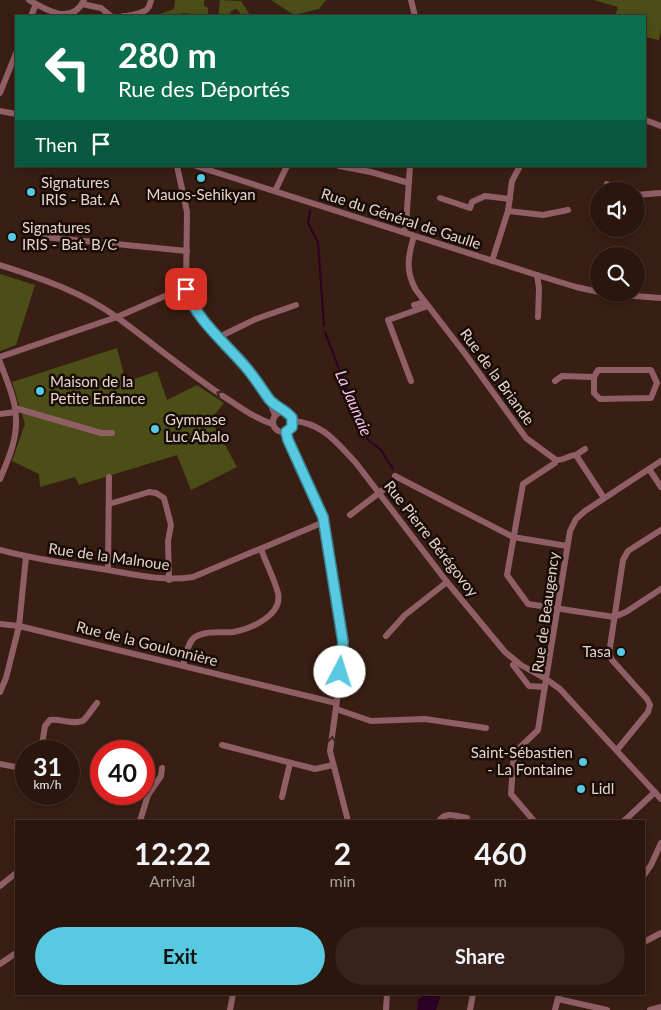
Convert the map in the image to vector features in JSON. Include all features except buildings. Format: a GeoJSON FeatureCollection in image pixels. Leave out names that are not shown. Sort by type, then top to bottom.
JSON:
{"type":"FeatureCollection","features":[{"type":"Feature","properties":{"kind":"street"},"geometry":{"type":"LineString","coordinates":[[29,0],[58,14],[65,15],[77,10],[83,2],[101,8],[110,15]]}},
{"type":"Feature","properties":{"kind":"street"},"geometry":{"type":"LineString","coordinates":[[134,15],[138,12],[144,12],[149,7],[151,0]]}},
{"type":"Feature","properties":{"kind":"street"},"geometry":{"type":"LineString","coordinates":[[411,0],[415,15]]}},
{"type":"Feature","properties":{"kind":"street"},"geometry":{"type":"LineString","coordinates":[[31,15],[36,4]]}},
{"type":"Feature","properties":{"kind":"street"},"geometry":{"type":"LineString","coordinates":[[0,94],[15,56]]}},
{"type":"Feature","properties":{"kind":"street"},"geometry":{"type":"LineString","coordinates":[[0,111],[15,114]]}},
{"type":"Feature","properties":{"kind":"street"},"geometry":{"type":"LineString","coordinates":[[646,120],[661,126]]}},
{"type":"Feature","properties":{"kind":"street"},"geometry":{"type":"LineString","coordinates":[[177,167],[187,212],[186,289],[192,305],[260,384],[270,400],[275,415],[273,424]]}},
{"type":"Feature","properties":{"kind":"street","name":"Rue du Général de Gaulle"},"geometry":{"type":"LineString","coordinates":[[199,167],[492,261],[590,290]]}},
{"type":"Feature","properties":{"kind":"street"},"geometry":{"type":"LineString","coordinates":[[275,191],[287,167]]}},
{"type":"Feature","properties":{"kind":"street"},"geometry":{"type":"LineString","coordinates":[[344,167],[371,172],[409,183]]}},
{"type":"Feature","properties":{"kind":"street"},"geometry":{"type":"LineString","coordinates":[[404,232],[410,167]]}},
{"type":"Feature","properties":{"kind":"street"},"geometry":{"type":"LineString","coordinates":[[492,261],[508,211],[512,182],[520,167]]}},
{"type":"Feature","properties":{"kind":"street"},"geometry":{"type":"LineString","coordinates":[[645,194],[661,193]]}},
{"type":"Feature","properties":{"kind":"street"},"geometry":{"type":"LineString","coordinates":[[440,198],[470,208],[472,202],[485,196],[510,199]]}},
{"type":"Feature","properties":{"kind":"street"},"geometry":{"type":"LineString","coordinates":[[508,211],[543,215],[568,210]]}},
{"type":"Feature","properties":{"kind":"street","name":"Rue de la Briande"},"geometry":{"type":"LineString","coordinates":[[414,236],[408,257],[410,280],[526,438],[556,460]]}},
{"type":"Feature","properties":{"kind":"street"},"geometry":{"type":"LineString","coordinates":[[44,237],[187,251]]}},
{"type":"Feature","properties":{"kind":"street"},"geometry":{"type":"LineString","coordinates":[[0,265],[60,287],[117,317],[205,384],[260,420],[273,424],[278,431],[286,432],[292,427],[291,415],[270,400]]}},
{"type":"Feature","properties":{"kind":"street"},"geometry":{"type":"LineString","coordinates":[[538,275],[538,317]]}},
{"type":"Feature","properties":{"kind":"street"},"geometry":{"type":"LineString","coordinates":[[0,357],[117,317],[174,292],[186,289]]}},
{"type":"Feature","properties":{"kind":"street"},"geometry":{"type":"LineString","coordinates":[[645,297],[661,298]]}},
{"type":"Feature","properties":{"kind":"street"},"geometry":{"type":"LineString","coordinates":[[414,305],[426,304]]}},
{"type":"Feature","properties":{"kind":"street"},"geometry":{"type":"LineString","coordinates":[[411,381],[388,320],[426,304]]}},
{"type":"Feature","properties":{"kind":"street"},"geometry":{"type":"LineString","coordinates":[[219,337],[256,319],[296,305]]}},
{"type":"Feature","properties":{"kind":"street"},"geometry":{"type":"LineString","coordinates":[[0,362],[15,410],[16,433],[10,456],[0,479]]}},
{"type":"Feature","properties":{"kind":"street"},"geometry":{"type":"LineString","coordinates":[[598,370],[651,370],[659,383],[651,398],[600,400],[594,393],[594,377],[598,370]]}},
{"type":"Feature","properties":{"kind":"street"},"geometry":{"type":"LineString","coordinates":[[555,381],[562,376],[594,377]]}},
{"type":"Feature","properties":{"kind":"street"},"geometry":{"type":"LineString","coordinates":[[0,414],[15,410],[101,432],[112,433]]}},
{"type":"Feature","properties":{"kind":"street"},"geometry":{"type":"LineString","coordinates":[[275,415],[283,411]]}},
{"type":"Feature","properties":{"kind":"street","name":"Rue Pierre Bérégovoy"},"geometry":{"type":"LineString","coordinates":[[293,421],[307,422],[327,434],[381,492],[447,582],[505,652],[522,665],[546,679]]}},
{"type":"Feature","properties":{"kind":"street"},"geometry":{"type":"LineString","coordinates":[[286,432],[321,509],[324,522],[343,642],[343,657],[330,751],[348,820]]}},
{"type":"Feature","properties":{"kind":"street"},"geometry":{"type":"LineString","coordinates":[[585,449],[576,455],[556,460],[555,463],[523,484],[507,576],[528,604],[614,618],[661,589]]}},
{"type":"Feature","properties":{"kind":"street"},"geometry":{"type":"LineString","coordinates":[[576,455],[604,498]]}},
{"type":"Feature","properties":{"kind":"street","name":"Rue de Beaugency"},"geometry":{"type":"LineString","coordinates":[[661,461],[604,498],[576,519],[570,532],[567,546],[546,679],[560,689],[661,799]]}},
{"type":"Feature","properties":{"kind":"street"},"geometry":{"type":"LineString","coordinates":[[649,469],[661,487]]}},
{"type":"Feature","properties":{"kind":"street"},"geometry":{"type":"LineString","coordinates":[[395,476],[513,537],[567,546]]}},
{"type":"Feature","properties":{"kind":"street"},"geometry":{"type":"LineString","coordinates":[[108,570],[109,477]]}},
{"type":"Feature","properties":{"kind":"street"},"geometry":{"type":"LineString","coordinates":[[109,504],[150,492],[164,498],[171,525],[168,541],[169,580]]}},
{"type":"Feature","properties":{"kind":"street"},"geometry":{"type":"LineString","coordinates":[[350,515],[381,492]]}},
{"type":"Feature","properties":{"kind":"street","name":"Rue de la Malnoue"},"geometry":{"type":"LineString","coordinates":[[0,550],[26,557],[169,580],[193,577],[324,522]]}},
{"type":"Feature","properties":{"kind":"street"},"geometry":{"type":"LineString","coordinates":[[617,750],[648,712],[650,705],[609,654],[624,555],[661,530]]}},
{"type":"Feature","properties":{"kind":"street"},"geometry":{"type":"LineString","coordinates":[[183,665],[189,645],[195,638],[204,633],[235,632],[253,626],[272,614],[278,604],[278,593],[260,549]]}},
{"type":"Feature","properties":{"kind":"street"},"geometry":{"type":"LineString","coordinates":[[0,692],[6,678],[19,626],[26,557]]}},
{"type":"Feature","properties":{"kind":"street"},"geometry":{"type":"LineString","coordinates":[[386,636],[405,615],[447,582]]}},
{"type":"Feature","properties":{"kind":"street","name":"Rue de la Goulonnière"},"geometry":{"type":"LineString","coordinates":[[0,624],[19,626],[183,665],[336,706],[371,721],[425,719],[486,728]]}},
{"type":"Feature","properties":{"kind":"street"},"geometry":{"type":"LineString","coordinates":[[513,665],[529,686],[545,687]]}},
{"type":"Feature","properties":{"kind":"street"},"geometry":{"type":"LineString","coordinates":[[533,820],[511,794],[514,753],[538,730],[546,679]]}},
{"type":"Feature","properties":{"kind":"street"},"geometry":{"type":"LineString","coordinates":[[43,740],[45,726],[50,720],[57,719],[76,722],[84,720],[97,703]]}},
{"type":"Feature","properties":{"kind":"street"},"geometry":{"type":"LineString","coordinates":[[222,745],[315,769],[333,765]]}},
{"type":"Feature","properties":{"kind":"street"},"geometry":{"type":"LineString","coordinates":[[282,797],[290,763]]}},
{"type":"Feature","properties":{"kind":"street"},"geometry":{"type":"LineString","coordinates":[[0,764],[15,767]]}},
{"type":"Feature","properties":{"kind":"street"},"geometry":{"type":"LineString","coordinates":[[155,783],[161,776],[162,768]]}},
{"type":"Feature","properties":{"kind":"street"},"geometry":{"type":"LineString","coordinates":[[625,820],[655,792]]}},
{"type":"Feature","properties":{"kind":"street"},"geometry":{"type":"LineString","coordinates":[[140,820],[143,805]]}},
{"type":"Feature","properties":{"kind":"street"},"geometry":{"type":"LineString","coordinates":[[440,820],[441,817],[450,814],[467,818]]}},
{"type":"Feature","properties":{"kind":"street"},"geometry":{"type":"LineString","coordinates":[[645,874],[661,843]]}},
{"type":"Feature","properties":{"kind":"street"},"geometry":{"type":"LineString","coordinates":[[0,886],[15,874]]}},
{"type":"Feature","properties":{"kind":"street"},"geometry":{"type":"LineString","coordinates":[[645,941],[661,933]]}},
{"type":"Feature","properties":{"kind":"street"},"geometry":{"type":"LineString","coordinates":[[0,964],[15,954]]}},
{"type":"Feature","properties":{"kind":"street"},"geometry":{"type":"LineString","coordinates":[[230,1010],[232,995]]}},
{"type":"Feature","properties":{"kind":"street"},"geometry":{"type":"LineString","coordinates":[[386,1010],[388,995]]}},
{"type":"Feature","properties":{"kind":"street"},"geometry":{"type":"LineString","coordinates":[[470,1010],[473,995]]}},
{"type":"Feature","properties":{"kind":"street"},"geometry":{"type":"LineString","coordinates":[[555,1010],[559,996],[607,1010]]}},
{"type":"Feature","properties":{"kind":"street"},"geometry":{"type":"LineString","coordinates":[[650,1010],[661,1007]]}},
{"type":"Feature","properties":{"kind":"shaded area"},"geometry":{"type":"Polygon","coordinates":[[[175,0],[204,0],[204,6],[208,8],[208,15],[160,14],[174,9],[175,0]]]}},
{"type":"Feature","properties":{"kind":"shaded area"},"geometry":{"type":"Polygon","coordinates":[[[220,0],[241,1],[250,15],[241,15],[236,9],[231,11],[230,15],[218,15],[220,0]]]}},
{"type":"Feature","properties":{"kind":"shaded area"},"geometry":{"type":"Polygon","coordinates":[[[271,0],[326,0],[319,9],[294,15],[271,0]]]}},
{"type":"Feature","properties":{"kind":"shaded area"},"geometry":{"type":"Polygon","coordinates":[[[594,0],[661,0],[659,40],[646,37],[646,15],[615,15],[618,7],[594,0]]]}},
{"type":"Feature","properties":{"kind":"shaded area"},"geometry":{"type":"Polygon","coordinates":[[[0,274],[35,285],[16,345],[0,351],[0,274]]]}},
{"type":"Feature","properties":{"kind":"shaded area"},"geometry":{"type":"Polygon","coordinates":[[[117,348],[126,382],[157,371],[167,400],[197,385],[224,403],[211,419],[237,467],[191,490],[177,455],[79,485],[75,477],[40,487],[39,474],[12,461],[25,424],[12,382],[117,348]]]}},
{"type":"Feature","properties":{"kind":"shaded area"},"geometry":{"type":"Polygon","coordinates":[[[425,995],[441,995],[436,1010],[417,1010],[418,1000],[425,995]]]}},
{"type":"Feature","properties":{"kind":"waterway","name":"La Jaunaie"},"geometry":{"type":"LineString","coordinates":[[310,211],[308,223],[318,242],[324,326]]}},
{"type":"Feature","properties":{"kind":"waterway","name":"La Jaunaie"},"geometry":{"type":"LineString","coordinates":[[325,332],[368,440],[381,450],[393,469]]}},
{"type":"Feature","properties":{"kind":"place","name":"Mauos-Sehikyan"},"geometry":{"type":"Point","coordinates":[201,178]}},
{"type":"Feature","properties":{"kind":"place","name":"Signatures IRIS - Bat. A"},"geometry":{"type":"Point","coordinates":[31,192]}},
{"type":"Feature","properties":{"kind":"place","name":"Signatures IRIS - Bat. B/C"},"geometry":{"type":"Point","coordinates":[12,237]}},
{"type":"Feature","properties":{"kind":"place","name":"Maison de la Petite Enfance"},"geometry":{"type":"Point","coordinates":[40,391]}},
{"type":"Feature","properties":{"kind":"place","name":"Gymnase Luc Abalo"},"geometry":{"type":"Point","coordinates":[155,429]}},
{"type":"Feature","properties":{"kind":"place","name":"Tasa"},"geometry":{"type":"Point","coordinates":[621,652]}},
{"type":"Feature","properties":{"kind":"place","name":"Saint-Sébastien - La Fontaine"},"geometry":{"type":"Point","coordinates":[583,762]}},
{"type":"Feature","properties":{"kind":"place","name":"Lidl"},"geometry":{"type":"Point","coordinates":[581,789]}},
{"type":"Feature","properties":{"kind":"route"},"geometry":{"type":"LineString","coordinates":[[186,289],[192,305],[260,384],[270,400],[291,415],[293,424],[286,432],[288,440],[323,517],[343,642],[340,672]]}}]}
